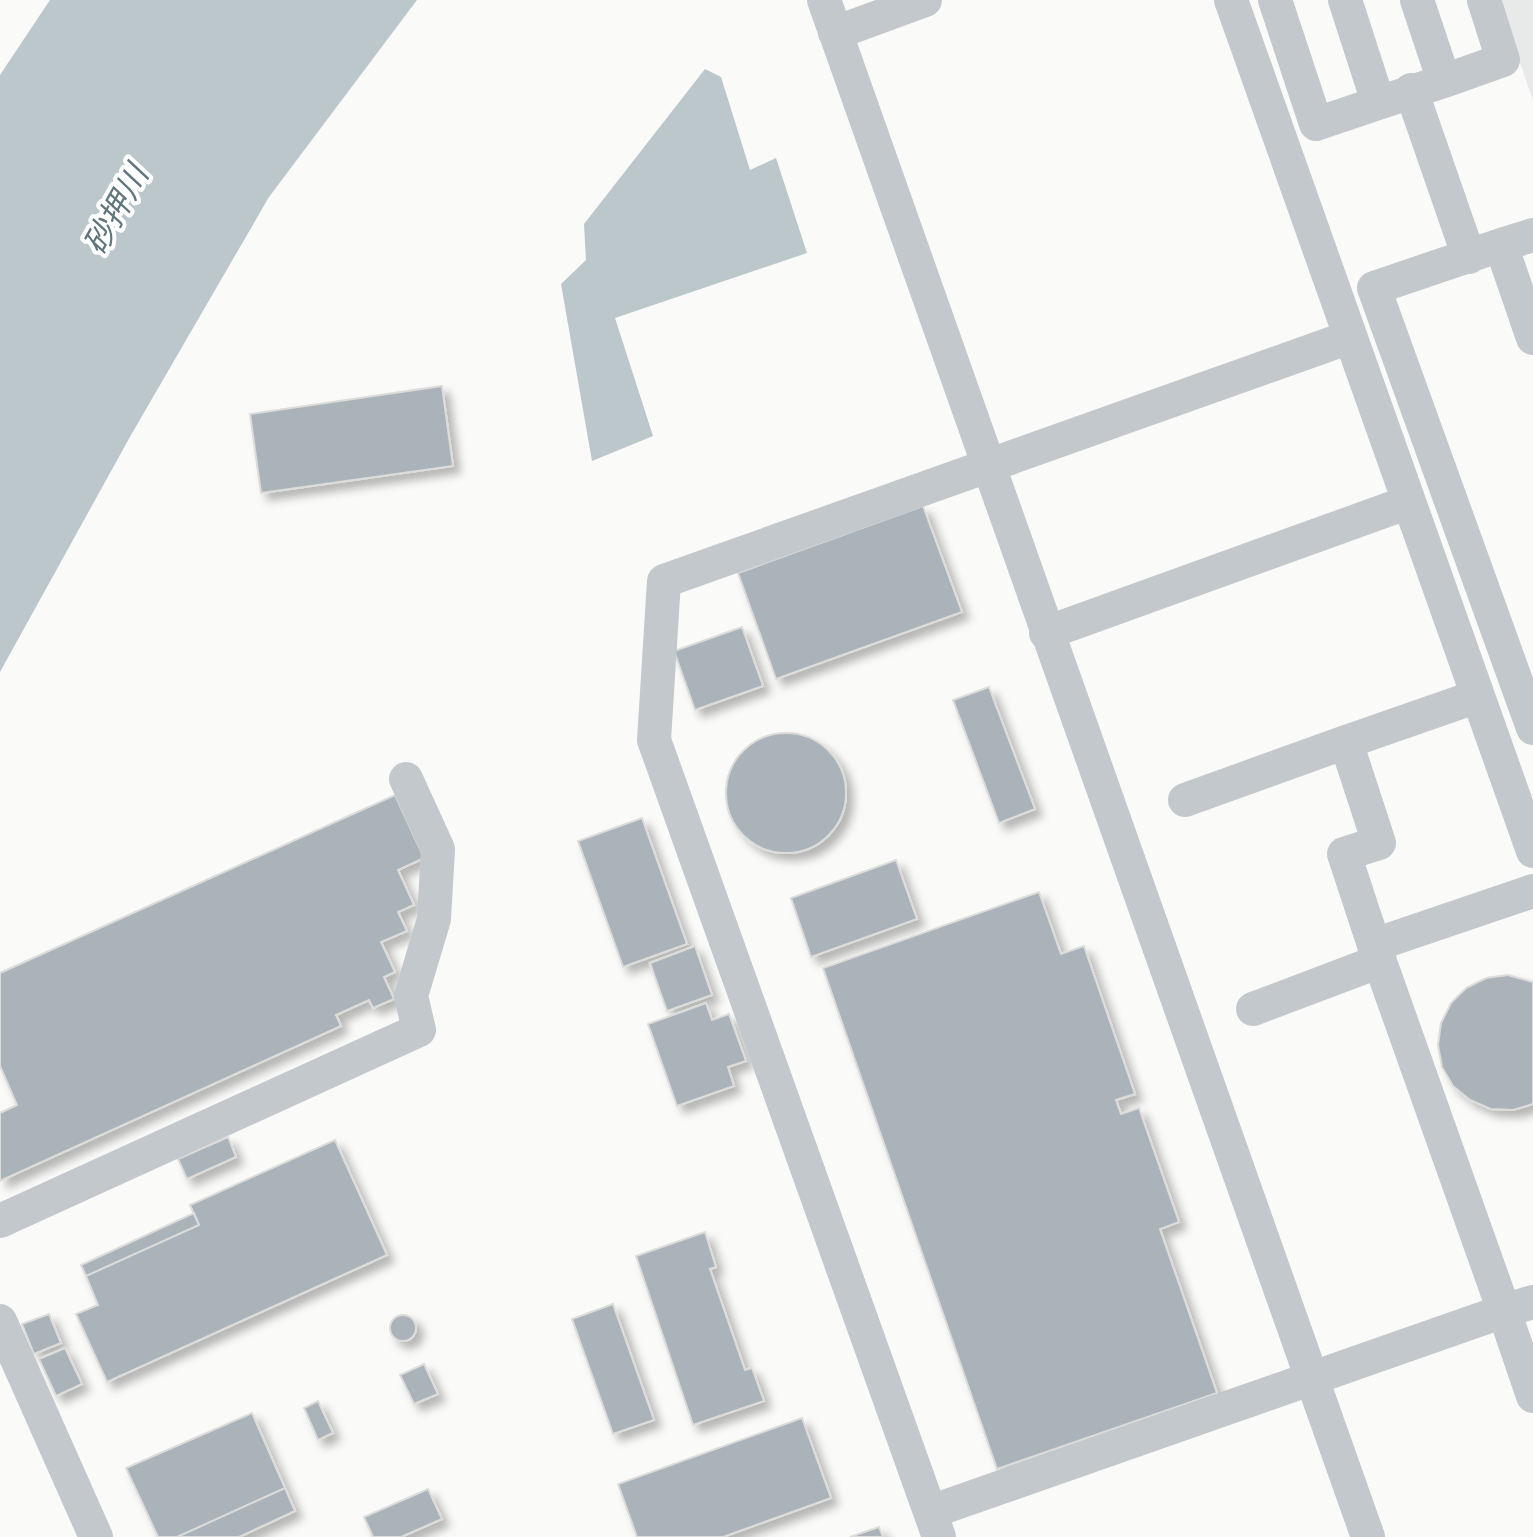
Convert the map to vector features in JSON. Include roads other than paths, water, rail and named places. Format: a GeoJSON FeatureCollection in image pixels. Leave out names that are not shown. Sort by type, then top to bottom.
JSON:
{"type":"FeatureCollection","features":[{"type":"Feature","properties":{"kind":"street"},"geometry":{"type":"LineString","coordinates":[[824,0],[1368,1537]]}},
{"type":"Feature","properties":{"kind":"street"},"geometry":{"type":"LineString","coordinates":[[835,33],[925,0]]}},
{"type":"Feature","properties":{"kind":"street"},"geometry":{"type":"LineString","coordinates":[[1231,0],[1533,851]]}},
{"type":"Feature","properties":{"kind":"street"},"geometry":{"type":"LineString","coordinates":[[1275,0],[1316,124],[1503,60],[1484,0]]}},
{"type":"Feature","properties":{"kind":"street"},"geometry":{"type":"LineString","coordinates":[[1345,0],[1378,102]]}},
{"type":"Feature","properties":{"kind":"street"},"geometry":{"type":"LineString","coordinates":[[1417,0],[1444,81]]}},
{"type":"Feature","properties":{"kind":"street"},"geometry":{"type":"LineString","coordinates":[[1411,90],[1469,257]]}},
{"type":"Feature","properties":{"kind":"street"},"geometry":{"type":"LineString","coordinates":[[1533,235],[1374,288],[1533,728]]}},
{"type":"Feature","properties":{"kind":"street"},"geometry":{"type":"LineString","coordinates":[[1501,245],[1533,338]]}},
{"type":"Feature","properties":{"kind":"street"},"geometry":{"type":"LineString","coordinates":[[1350,337],[664,581],[654,740],[935,1524],[1311,1379],[1519,1306]]}},
{"type":"Feature","properties":{"kind":"street"},"geometry":{"type":"LineString","coordinates":[[1046,633],[1409,502]]}},
{"type":"Feature","properties":{"kind":"street"},"geometry":{"type":"LineString","coordinates":[[1185,800],[1478,696]]}},
{"type":"Feature","properties":{"kind":"street"},"geometry":{"type":"LineString","coordinates":[[1346,742],[1379,843],[1344,854],[1377,953],[1519,1306],[1533,1396]]}},
{"type":"Feature","properties":{"kind":"street"},"geometry":{"type":"LineString","coordinates":[[0,1221],[419,1030],[411,996],[434,919],[438,849],[406,779]]}},
{"type":"Feature","properties":{"kind":"street"},"geometry":{"type":"LineString","coordinates":[[1253,1009],[1377,953],[1533,891]]}},
{"type":"Feature","properties":{"kind":"street"},"geometry":{"type":"LineString","coordinates":[[0,1321],[96,1537]]}},
{"type":"Feature","properties":{"kind":"water","name":"砂押川"},"geometry":{"type":"Polygon","coordinates":[[[50,0],[417,0],[269,197],[131,435],[0,672],[0,75],[50,0]]]}},
{"type":"Feature","properties":{"kind":"water"},"geometry":{"type":"Polygon","coordinates":[[[705,69],[721,77],[750,170],[776,158],[807,253],[615,318],[653,436],[592,461],[561,284],[586,260],[584,224],[705,69]]]}}]}
